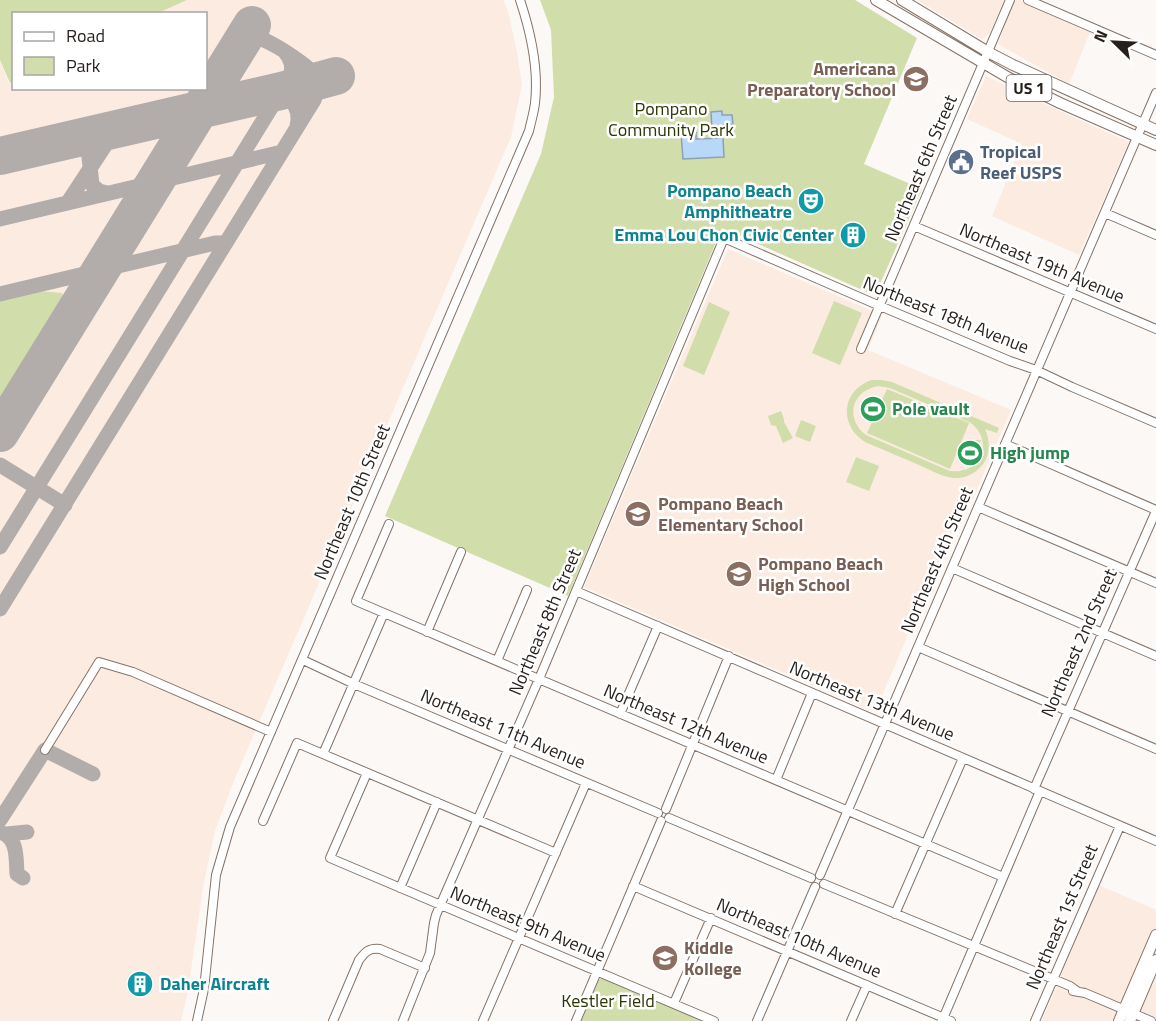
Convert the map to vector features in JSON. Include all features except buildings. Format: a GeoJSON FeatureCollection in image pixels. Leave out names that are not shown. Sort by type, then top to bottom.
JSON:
{"type":"FeatureCollection","features":[{"type":"Feature","properties":{"kind":"main road","name":"US 1"},"geometry":{"type":"LineString","coordinates":[[876,0],[983,64],[1050,98],[1156,145]]}},
{"type":"Feature","properties":{"kind":"main road","name":"US 1"},"geometry":{"type":"LineString","coordinates":[[902,0],[988,52],[1036,77],[1156,130]]}},
{"type":"Feature","properties":{"kind":"main road"},"geometry":{"type":"LineString","coordinates":[[1129,1015],[1156,935]]}},
{"type":"Feature","properties":{"kind":"main road"},"geometry":{"type":"LineString","coordinates":[[1119,1021],[1129,1015],[1156,960]]}},
{"type":"Feature","properties":{"kind":"street","name":"Northeast 10th Street"},"geometry":{"type":"LineString","coordinates":[[197,1021],[204,989],[216,875],[230,827],[530,131],[535,102],[535,64],[529,30],[520,0]]}},
{"type":"Feature","properties":{"kind":"street","name":"Northeast 6th Street"},"geometry":{"type":"LineString","coordinates":[[861,349],[1010,0]]}},
{"type":"Feature","properties":{"kind":"street"},"geometry":{"type":"LineString","coordinates":[[1028,0],[1156,55]]}},
{"type":"Feature","properties":{"kind":"street","name":"Northeast 4th Street"},"geometry":{"type":"LineString","coordinates":[[757,1021],[1156,93]]}},
{"type":"Feature","properties":{"kind":"street"},"geometry":{"type":"LineString","coordinates":[[1105,213],[1156,235]]}},
{"type":"Feature","properties":{"kind":"street","name":"Northeast 19th Avenue"},"geometry":{"type":"LineString","coordinates":[[914,226],[1156,329]]}},
{"type":"Feature","properties":{"kind":"street","name":"Northeast 18th Avenue"},"geometry":{"type":"LineString","coordinates":[[724,237],[1156,423]]}},
{"type":"Feature","properties":{"kind":"street","name":"Northeast 8th Street"},"geometry":{"type":"LineString","coordinates":[[403,1021],[430,953],[434,923],[724,237]]}},
{"type":"Feature","properties":{"kind":"street"},"geometry":{"type":"LineString","coordinates":[[1005,444],[1156,510]]}},
{"type":"Feature","properties":{"kind":"street"},"geometry":{"type":"LineString","coordinates":[[978,507],[1156,583]]}},
{"type":"Feature","properties":{"kind":"street","name":"Northeast 2nd Street"},"geometry":{"type":"LineString","coordinates":[[945,1020],[1067,711],[1156,510]]}},
{"type":"Feature","properties":{"kind":"street","name":"Northeast 12th Avenue"},"geometry":{"type":"LineString","coordinates":[[389,524],[356,602],[1003,877]]}},
{"type":"Feature","properties":{"kind":"street"},"geometry":{"type":"LineString","coordinates":[[427,632],[461,552]]}},
{"type":"Feature","properties":{"kind":"street"},"geometry":{"type":"LineString","coordinates":[[952,568],[1156,656]]}},
{"type":"Feature","properties":{"kind":"street"},"geometry":{"type":"LineString","coordinates":[[497,661],[527,590]]}},
{"type":"Feature","properties":{"kind":"street","name":"Northeast 13th Avenue"},"geometry":{"type":"LineString","coordinates":[[576,591],[1156,841]]}},
{"type":"Feature","properties":{"kind":"street"},"geometry":{"type":"LineString","coordinates":[[323,754],[384,613]]}},
{"type":"Feature","properties":{"kind":"street"},"geometry":{"type":"LineString","coordinates":[[620,714],[658,626]]}},
{"type":"Feature","properties":{"kind":"street"},"geometry":{"type":"LineString","coordinates":[[918,647],[1156,749]]}},
{"type":"Feature","properties":{"kind":"street"},"geometry":{"type":"LineString","coordinates":[[576,1021],[729,656]]}},
{"type":"Feature","properties":{"kind":"street"},"geometry":{"type":"LineString","coordinates":[[45,750],[99,662],[133,672],[271,732]]}},
{"type":"Feature","properties":{"kind":"street","name":"Northeast 11th Avenue"},"geometry":{"type":"LineString","coordinates":[[301,663],[321,674],[336,675],[1020,966],[1024,972],[1052,982],[1069,992],[1077,991],[1087,994],[1129,1015],[1151,1021]]}},
{"type":"Feature","properties":{"kind":"street"},"geometry":{"type":"LineString","coordinates":[[776,780],[812,693]]}},
{"type":"Feature","properties":{"kind":"street"},"geometry":{"type":"LineString","coordinates":[[263,821],[297,743],[556,853]]}},
{"type":"Feature","properties":{"kind":"street"},"geometry":{"type":"LineString","coordinates":[[895,914],[963,758]]}},
{"type":"Feature","properties":{"kind":"street","name":"Northeast 9th Avenue"},"geometry":{"type":"LineString","coordinates":[[367,772],[330,858],[714,1021]]}},
{"type":"Feature","properties":{"kind":"street"},"geometry":{"type":"LineString","coordinates":[[483,1021],[586,783]]}},
{"type":"Feature","properties":{"kind":"street"},"geometry":{"type":"LineString","coordinates":[[400,888],[437,802]]}},
{"type":"Feature","properties":{"kind":"street","name":"Northeast 1st Street"},"geometry":{"type":"LineString","coordinates":[[1035,1021],[1120,826]]}},
{"type":"Feature","properties":{"kind":"street","name":"Northeast 10th Avenue"},"geometry":{"type":"LineString","coordinates":[[633,886],[945,1020]]}},
{"type":"Feature","properties":{"kind":"street"},"geometry":{"type":"LineString","coordinates":[[674,1003],[711,918]]}},
{"type":"Feature","properties":{"kind":"street"},"geometry":{"type":"LineString","coordinates":[[333,1021],[359,960],[373,948],[424,968]]}},
{"type":"Feature","properties":{"kind":"street"},"geometry":{"type":"LineString","coordinates":[[851,1021],[867,985]]}},
{"type":"Feature","properties":{"kind":"shaded area"},"geometry":{"type":"Polygon","coordinates":[[[187,0],[503,0],[508,11],[522,84],[511,137],[235,778],[215,831],[203,887],[188,991],[181,1021],[0,1021],[0,60],[9,83],[12,82],[12,90],[207,90],[207,12],[160,12],[187,0]]]}},
{"type":"Feature","properties":{"kind":"shaded area"},"geometry":{"type":"Polygon","coordinates":[[[917,0],[1004,0],[990,33],[982,39],[917,0]]]}},
{"type":"Feature","properties":{"kind":"shaded area"},"geometry":{"type":"Polygon","coordinates":[[[1014,0],[1020,0],[1090,32],[1069,84],[998,44],[1014,0]]]}},
{"type":"Feature","properties":{"kind":"shaded area"},"geometry":{"type":"Polygon","coordinates":[[[986,76],[1129,142],[1079,255],[992,216],[1022,144],[967,119],[986,76]]]}},
{"type":"Feature","properties":{"kind":"shaded area"},"geometry":{"type":"Polygon","coordinates":[[[728,249],[882,315],[868,350],[1011,410],[971,503],[965,501],[875,712],[584,587],[728,249]]]}},
{"type":"Feature","properties":{"kind":"shaded area"},"geometry":{"type":"Polygon","coordinates":[[[1099,885],[1156,910],[1156,1021],[1042,1021],[1099,885]]]}},
{"type":"Feature","properties":{"kind":"green space"},"geometry":{"type":"Polygon","coordinates":[[[0,0],[187,0],[160,12],[12,12],[12,82],[10,83],[0,60],[0,0]]]}},
{"type":"Feature","properties":{"kind":"green space","name":"Pompano Community Park"},"geometry":{"type":"Polygon","coordinates":[[[540,0],[855,0],[917,38],[864,164],[922,189],[877,291],[869,293],[722,228],[568,596],[385,516],[541,154],[554,97],[551,30],[540,0]]]}},
{"type":"Feature","properties":{"kind":"green space"},"geometry":{"type":"Polygon","coordinates":[[[38,291],[62,293],[65,300],[0,405],[0,299],[38,291]]]}},
{"type":"Feature","properties":{"kind":"green space"},"geometry":{"type":"Polygon","coordinates":[[[834,301],[862,313],[840,365],[812,353],[834,301]]]}},
{"type":"Feature","properties":{"kind":"green space"},"geometry":{"type":"Polygon","coordinates":[[[709,302],[730,312],[704,375],[683,366],[709,302]]]}},
{"type":"Feature","properties":{"kind":"green space"},"geometry":{"type":"Polygon","coordinates":[[[872,380],[892,382],[999,428],[997,433],[985,429],[989,447],[986,460],[972,474],[954,478],[938,474],[867,443],[851,428],[847,409],[854,392],[872,380]],[[878,386],[869,389],[857,399],[853,413],[855,421],[866,435],[950,471],[960,471],[976,463],[983,448],[982,439],[971,423],[890,388],[878,386]]]}},
{"type":"Feature","properties":{"kind":"green space"},"geometry":{"type":"Polygon","coordinates":[[[887,389],[969,423],[950,469],[867,433],[887,389]]]}},
{"type":"Feature","properties":{"kind":"green space"},"geometry":{"type":"Polygon","coordinates":[[[781,411],[793,438],[783,443],[776,426],[771,425],[768,416],[781,411]]]}},
{"type":"Feature","properties":{"kind":"green space"},"geometry":{"type":"Polygon","coordinates":[[[801,420],[816,426],[810,442],[795,436],[801,420]]]}},
{"type":"Feature","properties":{"kind":"green space","name":"High jump"},"geometry":{"type":"Polygon","coordinates":[[[973,440],[981,440],[971,464],[964,451],[967,444],[973,440]]]}},
{"type":"Feature","properties":{"kind":"green space"},"geometry":{"type":"Polygon","coordinates":[[[856,457],[879,466],[869,491],[846,482],[856,457]]]}},
{"type":"Feature","properties":{"kind":"green space","name":"Kestler Field"},"geometry":{"type":"Polygon","coordinates":[[[603,978],[704,1021],[579,1021],[597,980],[603,978]]]}},
{"type":"Feature","properties":{"kind":"water"},"geometry":{"type":"Polygon","coordinates":[[[722,111],[722,115],[732,115],[733,124],[723,125],[722,130],[712,130],[711,112],[722,111]]]}},
{"type":"Feature","properties":{"kind":"water"},"geometry":{"type":"Polygon","coordinates":[[[696,132],[696,139],[723,138],[724,157],[683,159],[681,133],[696,132]]]}},
{"type":"Feature","properties":{"kind":"taxiway"},"geometry":{"type":"LineString","coordinates":[[0,609],[314,100],[317,88],[315,76],[297,60],[261,39],[249,39],[239,46]]}},
{"type":"Feature","properties":{"kind":"taxiway"},"geometry":{"type":"LineString","coordinates":[[0,547],[290,77],[291,64],[285,52]]}},
{"type":"Feature","properties":{"kind":"taxiway"},"geometry":{"type":"LineString","coordinates":[[281,91],[297,110],[297,126]]}},
{"type":"Feature","properties":{"kind":"taxiway"},"geometry":{"type":"LineString","coordinates":[[68,202],[116,129]]}},
{"type":"Feature","properties":{"kind":"taxiway"},"geometry":{"type":"LineString","coordinates":[[71,139],[88,148],[92,185],[99,191],[107,193]]}},
{"type":"Feature","properties":{"kind":"taxiway"},"geometry":{"type":"LineString","coordinates":[[0,219],[282,152]]}},
{"type":"Feature","properties":{"kind":"taxiway"},"geometry":{"type":"LineString","coordinates":[[0,294],[215,243],[226,243]]}},
{"type":"Feature","properties":{"kind":"taxiway"},"geometry":{"type":"LineString","coordinates":[[0,465],[65,505]]}},
{"type":"Feature","properties":{"kind":"taxiway"},"geometry":{"type":"LineString","coordinates":[[0,820],[45,750],[93,774]]}},
{"type":"Feature","properties":{"kind":"taxiway"},"geometry":{"type":"LineString","coordinates":[[0,832],[10,838],[13,843],[17,874],[23,878]]}},
{"type":"Feature","properties":{"kind":"taxiway"},"geometry":{"type":"LineString","coordinates":[[7,834],[27,832]]}},
{"type":"Feature","properties":{"kind":"runway"},"geometry":{"type":"LineString","coordinates":[[0,433],[252,25]]}},
{"type":"Feature","properties":{"kind":"runway"},"geometry":{"type":"LineString","coordinates":[[0,156],[281,91],[336,76]]}},
{"type":"Feature","properties":{"kind":"place","name":"Americana Preparatory School"},"geometry":{"type":"Point","coordinates":[916,79]}},
{"type":"Feature","properties":{"kind":"place","name":"Tropical Reef USPS"},"geometry":{"type":"Point","coordinates":[961,162]}},
{"type":"Feature","properties":{"kind":"place","name":"Pompano Beach Amphitheatre"},"geometry":{"type":"Point","coordinates":[811,201]}},
{"type":"Feature","properties":{"kind":"place","name":"Emma Lou Chon Civic Center"},"geometry":{"type":"Point","coordinates":[853,235]}},
{"type":"Feature","properties":{"kind":"place","name":"Pole vault"},"geometry":{"type":"Point","coordinates":[873,409]}},
{"type":"Feature","properties":{"kind":"place","name":"High jump"},"geometry":{"type":"Point","coordinates":[970,453]}},
{"type":"Feature","properties":{"kind":"place","name":"Pompano Beach Elementary School"},"geometry":{"type":"Point","coordinates":[638,514]}},
{"type":"Feature","properties":{"kind":"place","name":"Pompano Beach High School"},"geometry":{"type":"Point","coordinates":[739,574]}},
{"type":"Feature","properties":{"kind":"place","name":"Kiddle Kollege"},"geometry":{"type":"Point","coordinates":[665,958]}},
{"type":"Feature","properties":{"kind":"place","name":"Daher Aircraft"},"geometry":{"type":"Point","coordinates":[140,984]}}]}
